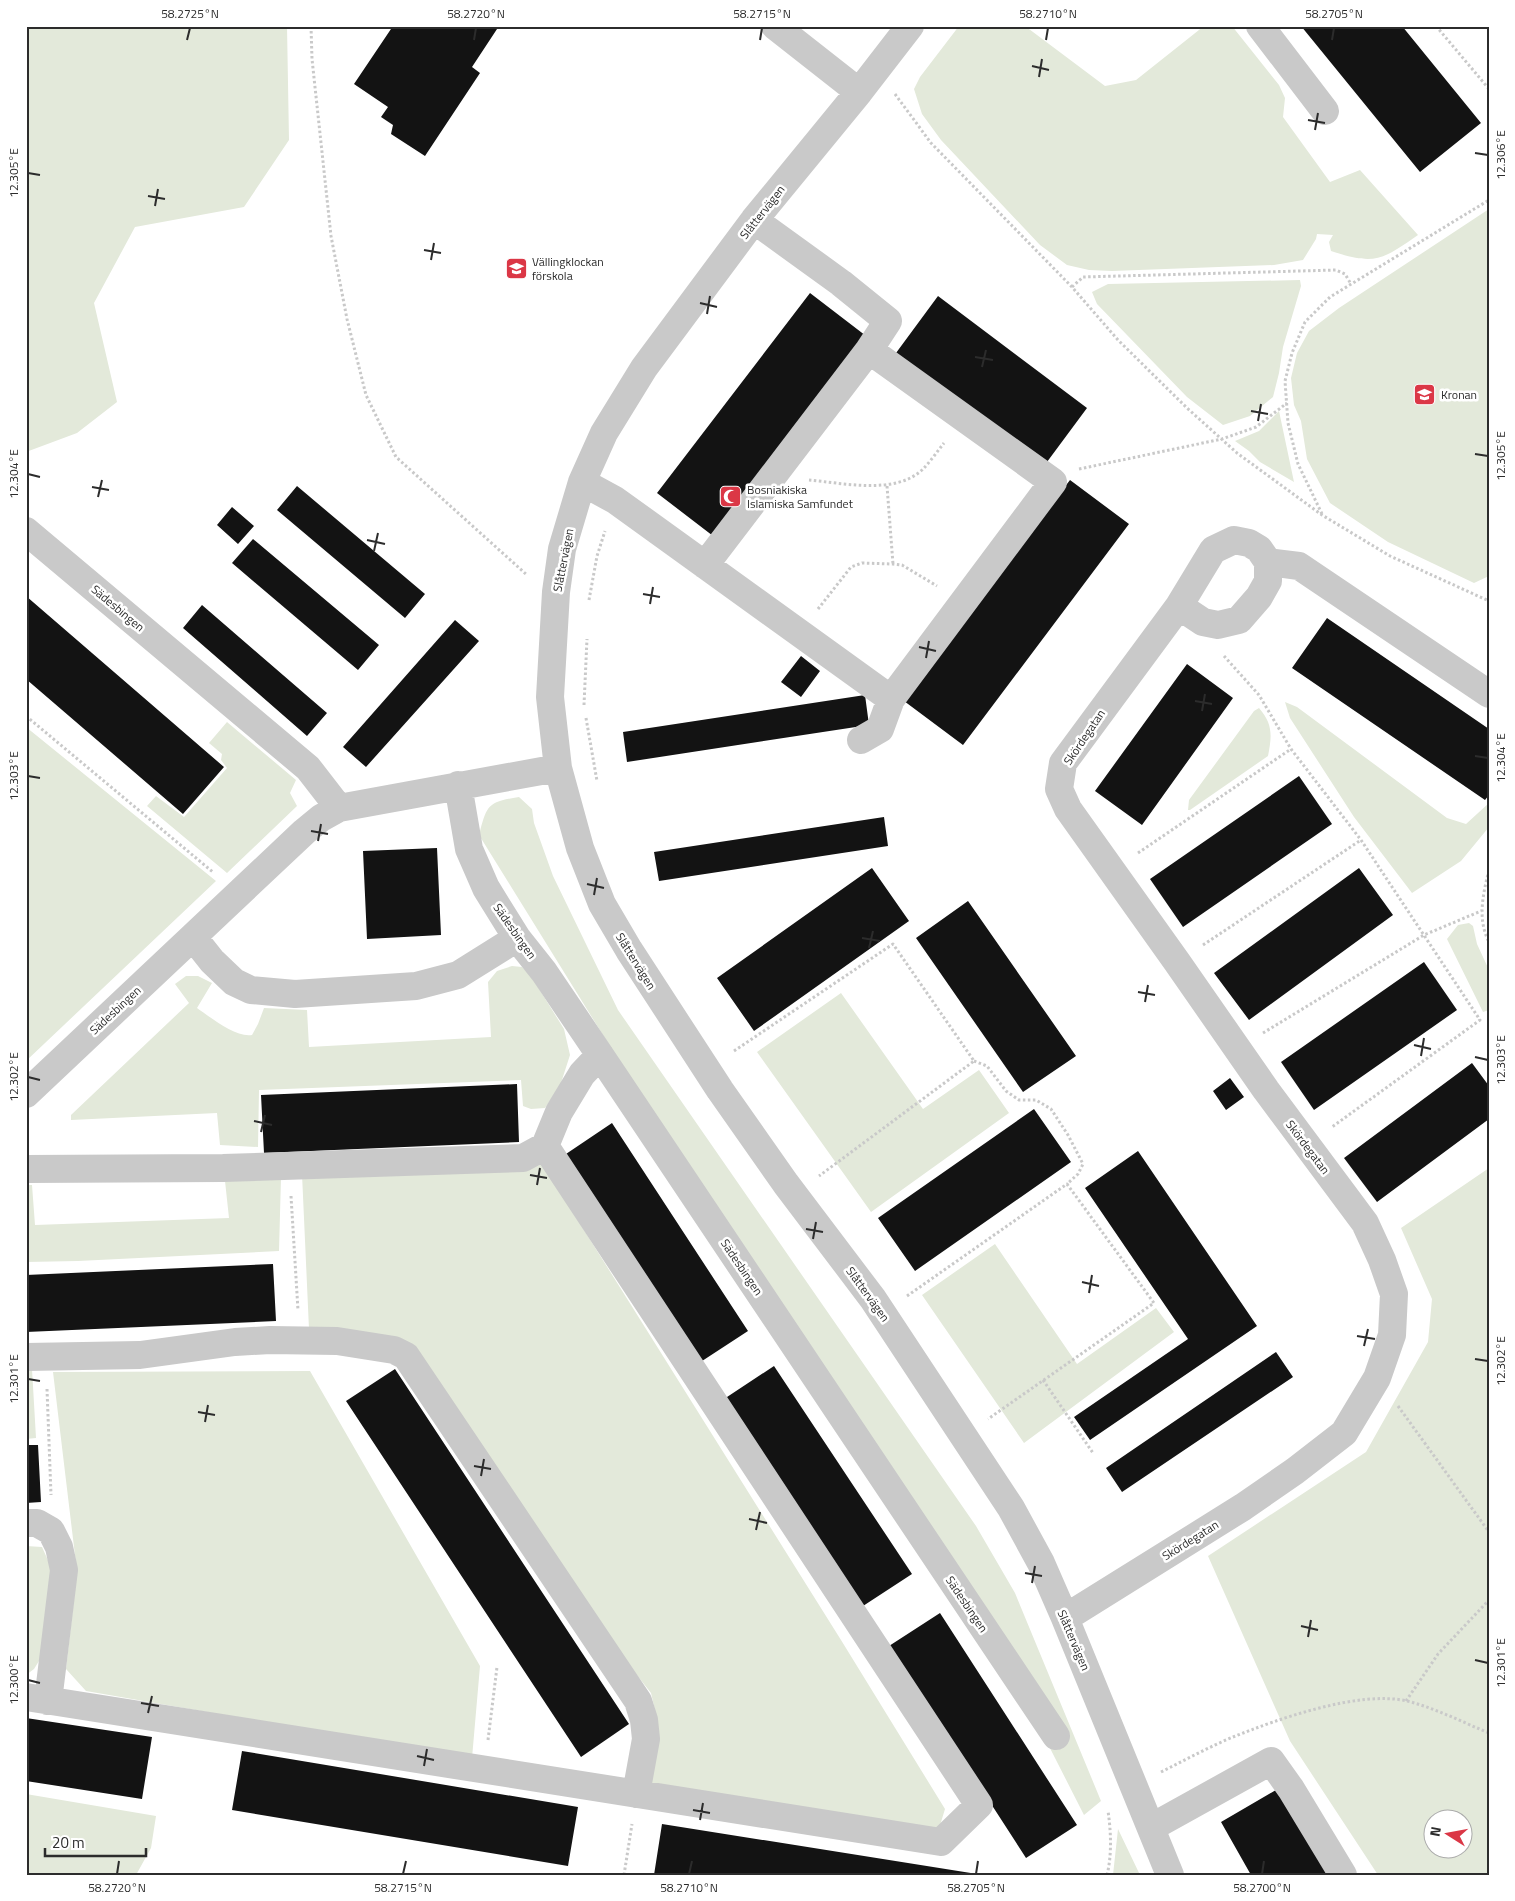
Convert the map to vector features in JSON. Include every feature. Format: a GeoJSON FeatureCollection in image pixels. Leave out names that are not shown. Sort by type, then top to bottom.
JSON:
{"type":"FeatureCollection","features":[{"type":"Feature","properties":{"kind":"street"},"geometry":{"type":"LineString","coordinates":[[775,26],[866,84]]}},
{"type":"Feature","properties":{"kind":"street","name":"Slåttervägen"},"geometry":{"type":"LineString","coordinates":[[910,26],[866,84],[754,220],[644,368],[604,433],[582,482],[562,549],[556,592],[550,697],[558,768],[580,848],[602,904],[629,950],[720,1090],[786,1184],[873,1299],[1011,1508],[1041,1563],[1065,1618],[1170,1875]]}},
{"type":"Feature","properties":{"kind":"street"},"geometry":{"type":"LineString","coordinates":[[1260,26],[1325,111]]}},
{"type":"Feature","properties":{"kind":"street"},"geometry":{"type":"LineString","coordinates":[[705,565],[870,350],[888,321],[841,283],[754,220]]}},
{"type":"Feature","properties":{"kind":"street"},"geometry":{"type":"LineString","coordinates":[[860,740],[880,729],[891,700],[1053,482],[870,350]]}},
{"type":"Feature","properties":{"kind":"street"},"geometry":{"type":"LineString","coordinates":[[582,482],[615,500],[891,700]]}},
{"type":"Feature","properties":{"kind":"street","name":"Sädesbingen"},"geometry":{"type":"LineString","coordinates":[[26,531],[308,768],[339,808]]}},
{"type":"Feature","properties":{"kind":"street","name":"Skördegatan"},"geometry":{"type":"LineString","coordinates":[[1065,1618],[1243,1507],[1296,1471],[1344,1433],[1376,1378],[1392,1334],[1394,1294],[1382,1260],[1365,1223],[1237,1049],[1178,962],[1068,809],[1059,789],[1063,763],[1178,606],[1213,550],[1234,540],[1249,543],[1259,549],[1268,562]]}},
{"type":"Feature","properties":{"kind":"street"},"geometry":{"type":"LineString","coordinates":[[1178,606],[1203,622],[1218,625],[1239,620],[1259,597],[1268,581],[1268,562],[1299,566],[1489,694]]}},
{"type":"Feature","properties":{"kind":"street","name":"Sädesbingen"},"geometry":{"type":"LineString","coordinates":[[26,1094],[321,818],[339,808],[558,768]]}},
{"type":"Feature","properties":{"kind":"street","name":"Sädesbingen"},"geometry":{"type":"LineString","coordinates":[[458,785],[469,849],[486,888],[516,938],[544,972],[600,1054],[1056,1736]]}},
{"type":"Feature","properties":{"kind":"street"},"geometry":{"type":"LineString","coordinates":[[193,937],[212,961],[234,982],[251,990],[295,994],[416,986],[458,975],[516,938]]}},
{"type":"Feature","properties":{"kind":"street"},"geometry":{"type":"LineString","coordinates":[[26,1169],[294,1166],[523,1158],[545,1146],[559,1112],[582,1074],[600,1054]]}},
{"type":"Feature","properties":{"kind":"street"},"geometry":{"type":"LineString","coordinates":[[39,1527],[59,1547],[64,1570],[37,1699],[940,1842],[979,1805],[545,1146]]}},
{"type":"Feature","properties":{"kind":"street"},"geometry":{"type":"LineString","coordinates":[[36,1357],[140,1355],[235,1342],[299,1340],[371,1346],[394,1350],[406,1356],[638,1701],[644,1720],[646,1740],[636,1794]]}},
{"type":"Feature","properties":{"kind":"street"},"geometry":{"type":"LineString","coordinates":[[1152,1827],[1271,1761],[1291,1789],[1343,1875]]}},
{"type":"Feature","properties":{"kind":"path"},"geometry":{"type":"LineString","coordinates":[[311,26],[312,59],[331,236],[347,318],[366,395],[396,457],[526,575],[556,592]]}},
{"type":"Feature","properties":{"kind":"path"},"geometry":{"type":"LineString","coordinates":[[1436,26],[1489,89]]}},
{"type":"Feature","properties":{"kind":"path"},"geometry":{"type":"LineString","coordinates":[[866,84],[897,95],[931,143],[1072,287],[1118,340],[1187,408],[1237,453],[1322,514],[1390,556],[1489,601]]}},
{"type":"Feature","properties":{"kind":"path"},"geometry":{"type":"LineString","coordinates":[[1322,514],[1298,464],[1288,423],[1285,381],[1292,353],[1305,322],[1330,297],[1489,200]]}},
{"type":"Feature","properties":{"kind":"path"},"geometry":{"type":"LineString","coordinates":[[1072,287],[1083,278],[1336,270],[1345,274],[1351,284]]}},
{"type":"Feature","properties":{"kind":"path"},"geometry":{"type":"LineString","coordinates":[[1047,478],[1087,466],[1222,439],[1256,427],[1287,403]]}},
{"type":"Feature","properties":{"kind":"path"},"geometry":{"type":"LineString","coordinates":[[771,478],[886,486],[910,478],[921,471],[965,418]]}},
{"type":"Feature","properties":{"kind":"path"},"geometry":{"type":"LineString","coordinates":[[886,486],[892,564]]}},
{"type":"Feature","properties":{"kind":"path"},"geometry":{"type":"LineString","coordinates":[[589,600],[597,556],[615,500]]}},
{"type":"Feature","properties":{"kind":"path"},"geometry":{"type":"LineString","coordinates":[[800,633],[851,567],[862,563],[902,566],[963,603]]}},
{"type":"Feature","properties":{"kind":"path"},"geometry":{"type":"LineString","coordinates":[[1218,625],[1219,650],[1259,695],[1291,749],[1361,840],[1480,1020],[1307,1145]]}},
{"type":"Feature","properties":{"kind":"path"},"geometry":{"type":"LineString","coordinates":[[584,706],[588,629]]}},
{"type":"Feature","properties":{"kind":"path"},"geometry":{"type":"LineString","coordinates":[[586,715],[599,790]]}},
{"type":"Feature","properties":{"kind":"path"},"geometry":{"type":"LineString","coordinates":[[26,716],[220,878]]}},
{"type":"Feature","properties":{"kind":"path"},"geometry":{"type":"LineString","coordinates":[[1112,870],[1291,749]]}},
{"type":"Feature","properties":{"kind":"path"},"geometry":{"type":"LineString","coordinates":[[1178,962],[1361,840]]}},
{"type":"Feature","properties":{"kind":"path"},"geometry":{"type":"LineString","coordinates":[[1489,870],[1481,911],[1484,932],[1489,942]]}},
{"type":"Feature","properties":{"kind":"path"},"geometry":{"type":"LineString","coordinates":[[1237,1049],[1424,935],[1481,911]]}},
{"type":"Feature","properties":{"kind":"path"},"geometry":{"type":"LineString","coordinates":[[734,1051],[893,944],[974,1060],[987,1066],[1006,1091],[1020,1100],[1036,1100],[1051,1109],[1068,1135],[1083,1164],[1078,1174],[1067,1184],[902,1299]]}},
{"type":"Feature","properties":{"kind":"path"},"geometry":{"type":"LineString","coordinates":[[728,1043],[739,1059]]}},
{"type":"Feature","properties":{"kind":"path"},"geometry":{"type":"LineString","coordinates":[[812,1172],[816,1177],[974,1060]]}},
{"type":"Feature","properties":{"kind":"path"},"geometry":{"type":"LineString","coordinates":[[294,1166],[291,1197],[299,1340]]}},
{"type":"Feature","properties":{"kind":"path"},"geometry":{"type":"LineString","coordinates":[[986,1420],[1154,1303],[1067,1184]]}},
{"type":"Feature","properties":{"kind":"path"},"geometry":{"type":"LineString","coordinates":[[36,1357],[52,1478],[39,1527]]}},
{"type":"Feature","properties":{"kind":"path"},"geometry":{"type":"LineString","coordinates":[[1376,1378],[1489,1532]]}},
{"type":"Feature","properties":{"kind":"path"},"geometry":{"type":"LineString","coordinates":[[1043,1380],[1093,1453]]}},
{"type":"Feature","properties":{"kind":"path"},"geometry":{"type":"LineString","coordinates":[[982,1414],[990,1427]]}},
{"type":"Feature","properties":{"kind":"path"},"geometry":{"type":"LineString","coordinates":[[1406,1701],[1438,1654],[1489,1600]]}},
{"type":"Feature","properties":{"kind":"path"},"geometry":{"type":"LineString","coordinates":[[484,1770],[497,1667]]}},
{"type":"Feature","properties":{"kind":"path"},"geometry":{"type":"LineString","coordinates":[[624,1875],[636,1794]]}},
{"type":"Feature","properties":{"kind":"green space"},"geometry":{"type":"Polygon","coordinates":[[[26,26],[287,26],[289,140],[244,207],[135,227],[94,303],[117,402],[77,433],[26,452],[26,26]]]}},
{"type":"Feature","properties":{"kind":"green space"},"geometry":{"type":"Polygon","coordinates":[[[959,26],[1025,26],[1105,86],[1136,80],[1204,26],[1232,26],[1279,85],[1285,98],[1283,117],[1330,182],[1360,170],[1418,235],[1386,255],[1368,259],[1331,251],[1329,242],[1333,235],[1317,234],[1303,260],[1274,265],[1112,271],[1089,270],[1067,265],[1040,245],[941,140],[922,114],[914,89],[920,77],[959,26]]]}},
{"type":"Feature","properties":{"kind":"green space"},"geometry":{"type":"Polygon","coordinates":[[[1489,209],[1489,576],[1474,583],[1388,542],[1330,503],[1307,459],[1301,421],[1294,405],[1291,378],[1297,353],[1309,331],[1339,308],[1489,209]]]}},
{"type":"Feature","properties":{"kind":"green space"},"geometry":{"type":"Polygon","coordinates":[[[1300,280],[1301,286],[1283,347],[1273,397],[1250,416],[1223,425],[1187,397],[1097,304],[1092,292],[1108,284],[1300,280]]]}},
{"type":"Feature","properties":{"kind":"green space"},"geometry":{"type":"Polygon","coordinates":[[[1279,411],[1294,482],[1260,462],[1235,441],[1259,431],[1279,411]]]}},
{"type":"Feature","properties":{"kind":"green space"},"geometry":{"type":"Polygon","coordinates":[[[1285,702],[1297,707],[1447,818],[1466,824],[1489,803],[1489,827],[1461,861],[1412,893],[1354,817],[1290,718],[1285,702]]]}},
{"type":"Feature","properties":{"kind":"green space"},"geometry":{"type":"Polygon","coordinates":[[[1259,708],[1267,719],[1270,730],[1268,756],[1188,810],[1189,800],[1254,711],[1259,708]]]}},
{"type":"Feature","properties":{"kind":"green space"},"geometry":{"type":"Polygon","coordinates":[[[227,722],[296,780],[290,793],[297,806],[227,873],[147,806],[156,796],[184,817],[227,768],[221,760],[222,754],[209,743],[227,722]]]}},
{"type":"Feature","properties":{"kind":"green space"},"geometry":{"type":"Polygon","coordinates":[[[26,727],[216,881],[26,1061],[26,727]]]}},
{"type":"Feature","properties":{"kind":"green space"},"geometry":{"type":"Polygon","coordinates":[[[519,797],[532,809],[534,823],[553,876],[618,1010],[976,1526],[1015,1593],[1101,1801],[1084,1815],[966,1583],[611,1048],[479,835],[484,817],[494,803],[519,797]]]}},
{"type":"Feature","properties":{"kind":"green space"},"geometry":{"type":"Polygon","coordinates":[[[1469,923],[1473,926],[1477,944],[1489,970],[1489,1010],[1483,1012],[1447,939],[1458,925],[1469,923]]]}},
{"type":"Feature","properties":{"kind":"green space"},"geometry":{"type":"Polygon","coordinates":[[[512,966],[522,967],[531,976],[564,1029],[570,1055],[560,1086],[545,1108],[531,1109],[523,1106],[521,1080],[259,1090],[258,1147],[220,1145],[217,1113],[71,1120],[71,1115],[189,1003],[175,984],[186,976],[198,976],[212,983],[197,1008],[223,1026],[238,1033],[252,1035],[264,1008],[307,1010],[309,1047],[491,1037],[488,982],[497,971],[512,966]]]}},
{"type":"Feature","properties":{"kind":"green space"},"geometry":{"type":"Polygon","coordinates":[[[841,993],[923,1109],[979,1070],[1009,1113],[871,1212],[757,1052],[841,993]]]}},
{"type":"Feature","properties":{"kind":"green space"},"geometry":{"type":"Polygon","coordinates":[[[542,1163],[945,1809],[938,1832],[651,1787],[658,1723],[651,1693],[633,1670],[412,1350],[309,1329],[302,1174],[542,1163]]]}},
{"type":"Feature","properties":{"kind":"green space"},"geometry":{"type":"Polygon","coordinates":[[[1489,1168],[1489,1875],[1378,1875],[1290,1741],[1208,1556],[1366,1452],[1428,1342],[1432,1299],[1401,1228],[1489,1168]]]}},
{"type":"Feature","properties":{"kind":"green space"},"geometry":{"type":"Polygon","coordinates":[[[281,1177],[279,1251],[26,1262],[26,1185],[32,1185],[35,1225],[229,1218],[225,1181],[281,1177]]]}},
{"type":"Feature","properties":{"kind":"green space"},"geometry":{"type":"Polygon","coordinates":[[[995,1244],[1077,1364],[1156,1308],[1174,1332],[1024,1443],[922,1295],[995,1244]]]}},
{"type":"Feature","properties":{"kind":"green space"},"geometry":{"type":"Polygon","coordinates":[[[26,1369],[32,1369],[36,1438],[26,1439],[26,1369]]]}},
{"type":"Feature","properties":{"kind":"green space"},"geometry":{"type":"Polygon","coordinates":[[[310,1371],[480,1666],[472,1758],[86,1691],[66,1669],[77,1572],[53,1372],[310,1371]]]}},
{"type":"Feature","properties":{"kind":"green space"},"geometry":{"type":"Polygon","coordinates":[[[26,1546],[42,1547],[51,1567],[44,1653],[34,1669],[26,1675],[26,1546]]]}},
{"type":"Feature","properties":{"kind":"green space"},"geometry":{"type":"Polygon","coordinates":[[[26,1794],[156,1816],[151,1848],[136,1875],[26,1875],[26,1794]]]}},
{"type":"Feature","properties":{"kind":"green space"},"geometry":{"type":"Polygon","coordinates":[[[1118,1829],[1140,1875],[1113,1875],[1118,1829]]]}},
{"type":"Feature","properties":{"kind":"building"},"geometry":{"type":"Polygon","coordinates":[[[393,26],[499,26],[472,67],[480,73],[425,156],[391,134],[393,125],[381,117],[388,107],[354,84],[393,26]]]}},
{"type":"Feature","properties":{"kind":"building"},"geometry":{"type":"Polygon","coordinates":[[[1301,26],[1402,26],[1481,123],[1420,172],[1301,26]]]}},
{"type":"Feature","properties":{"kind":"building"},"geometry":{"type":"Polygon","coordinates":[[[810,293],[870,339],[717,539],[657,493],[810,293]]]}},
{"type":"Feature","properties":{"kind":"building"},"geometry":{"type":"Polygon","coordinates":[[[938,296],[1087,408],[1044,466],[896,353],[938,296]]]}},
{"type":"Feature","properties":{"kind":"building"},"geometry":{"type":"Polygon","coordinates":[[[1070,480],[1129,524],[963,745],[904,701],[1070,480]]]}},
{"type":"Feature","properties":{"kind":"building"},"geometry":{"type":"Polygon","coordinates":[[[297,486],[425,594],[405,618],[277,510],[297,486]]]}},
{"type":"Feature","properties":{"kind":"building"},"geometry":{"type":"Polygon","coordinates":[[[232,507],[254,526],[238,544],[217,525],[232,507]]]}},
{"type":"Feature","properties":{"kind":"building"},"geometry":{"type":"Polygon","coordinates":[[[253,539],[379,645],[358,670],[232,563],[253,539]]]}},
{"type":"Feature","properties":{"kind":"building"},"geometry":{"type":"Polygon","coordinates":[[[26,596],[224,767],[183,814],[26,679],[26,596]]]}},
{"type":"Feature","properties":{"kind":"building"},"geometry":{"type":"Polygon","coordinates":[[[202,605],[327,713],[307,736],[183,628],[202,605]]]}},
{"type":"Feature","properties":{"kind":"building"},"geometry":{"type":"Polygon","coordinates":[[[1327,618],[1489,729],[1489,795],[1485,800],[1292,668],[1327,618]]]}},
{"type":"Feature","properties":{"kind":"building"},"geometry":{"type":"Polygon","coordinates":[[[455,620],[479,641],[366,767],[343,747],[455,620]]]}},
{"type":"Feature","properties":{"kind":"building"},"geometry":{"type":"Polygon","coordinates":[[[801,656],[820,671],[801,697],[781,682],[801,656]]]}},
{"type":"Feature","properties":{"kind":"building"},"geometry":{"type":"Polygon","coordinates":[[[1187,664],[1233,698],[1142,825],[1095,791],[1187,664]]]}},
{"type":"Feature","properties":{"kind":"building"},"geometry":{"type":"Polygon","coordinates":[[[865,695],[869,725],[627,762],[623,732],[865,695]]]}},
{"type":"Feature","properties":{"kind":"building"},"geometry":{"type":"Polygon","coordinates":[[[1299,776],[1332,824],[1183,927],[1150,879],[1299,776]]]}},
{"type":"Feature","properties":{"kind":"building"},"geometry":{"type":"Polygon","coordinates":[[[884,817],[888,846],[659,881],[654,852],[884,817]]]}},
{"type":"Feature","properties":{"kind":"building"},"geometry":{"type":"Polygon","coordinates":[[[437,848],[441,935],[367,939],[363,851],[437,848]]]}},
{"type":"Feature","properties":{"kind":"building"},"geometry":{"type":"Polygon","coordinates":[[[872,868],[909,921],[754,1031],[717,978],[872,868]]]}},
{"type":"Feature","properties":{"kind":"building"},"geometry":{"type":"Polygon","coordinates":[[[1359,868],[1393,915],[1249,1020],[1214,973],[1359,868]]]}},
{"type":"Feature","properties":{"kind":"building"},"geometry":{"type":"Polygon","coordinates":[[[968,901],[1076,1056],[1023,1092],[916,938],[968,901]]]}},
{"type":"Feature","properties":{"kind":"building"},"geometry":{"type":"Polygon","coordinates":[[[1424,962],[1457,1010],[1314,1110],[1281,1062],[1424,962]]]}},
{"type":"Feature","properties":{"kind":"building"},"geometry":{"type":"Polygon","coordinates":[[[1472,1063],[1489,1086],[1489,1119],[1377,1202],[1344,1158],[1472,1063]]]}},
{"type":"Feature","properties":{"kind":"building"},"geometry":{"type":"Polygon","coordinates":[[[1230,1078],[1244,1097],[1226,1110],[1213,1091],[1230,1078]]]}},
{"type":"Feature","properties":{"kind":"building"},"geometry":{"type":"Polygon","coordinates":[[[517,1084],[519,1142],[264,1153],[261,1095],[517,1084]]]}},
{"type":"Feature","properties":{"kind":"building"},"geometry":{"type":"Polygon","coordinates":[[[1034,1109],[1071,1162],[915,1271],[878,1218],[1034,1109]]]}},
{"type":"Feature","properties":{"kind":"building"},"geometry":{"type":"Polygon","coordinates":[[[612,1123],[748,1331],[699,1363],[563,1156],[612,1123]]]}},
{"type":"Feature","properties":{"kind":"building"},"geometry":{"type":"Polygon","coordinates":[[[1138,1151],[1257,1326],[1090,1440],[1074,1417],[1188,1339],[1085,1188],[1138,1151]]]}},
{"type":"Feature","properties":{"kind":"building"},"geometry":{"type":"Polygon","coordinates":[[[273,1264],[276,1321],[26,1332],[26,1275],[273,1264]]]}},
{"type":"Feature","properties":{"kind":"building"},"geometry":{"type":"Polygon","coordinates":[[[1276,1352],[1293,1377],[1122,1492],[1106,1468],[1276,1352]]]}},
{"type":"Feature","properties":{"kind":"building"},"geometry":{"type":"Polygon","coordinates":[[[774,1366],[912,1574],[863,1606],[724,1399],[774,1366]]]}},
{"type":"Feature","properties":{"kind":"building"},"geometry":{"type":"Polygon","coordinates":[[[395,1369],[629,1724],[581,1757],[346,1401],[395,1369]]]}},
{"type":"Feature","properties":{"kind":"building"},"geometry":{"type":"Polygon","coordinates":[[[26,1445],[38,1445],[41,1502],[26,1503],[26,1445]]]}},
{"type":"Feature","properties":{"kind":"building"},"geometry":{"type":"Polygon","coordinates":[[[940,1613],[1077,1825],[1026,1858],[889,1646],[940,1613]]]}},
{"type":"Feature","properties":{"kind":"building"},"geometry":{"type":"Polygon","coordinates":[[[26,1718],[152,1737],[142,1799],[26,1781],[26,1718]]]}},
{"type":"Feature","properties":{"kind":"building"},"geometry":{"type":"Polygon","coordinates":[[[242,1751],[578,1807],[568,1866],[232,1810],[242,1751]]]}},
{"type":"Feature","properties":{"kind":"building"},"geometry":{"type":"Polygon","coordinates":[[[1281,1787],[1332,1875],[1251,1875],[1221,1822],[1281,1787]]]}},
{"type":"Feature","properties":{"kind":"building"},"geometry":{"type":"Polygon","coordinates":[[[662,1824],[977,1874],[977,1875],[654,1875],[662,1824]]]}},
{"type":"Feature","properties":{"kind":"place","name":"Vällingklockan förskola"},"geometry":{"type":"Point","coordinates":[516,268]}},
{"type":"Feature","properties":{"kind":"place","name":"Kronan"},"geometry":{"type":"Point","coordinates":[1425,394]}},
{"type":"Feature","properties":{"kind":"place","name":"Bosniakiska Islamiska Samfundet"},"geometry":{"type":"Point","coordinates":[731,496]}}]}
